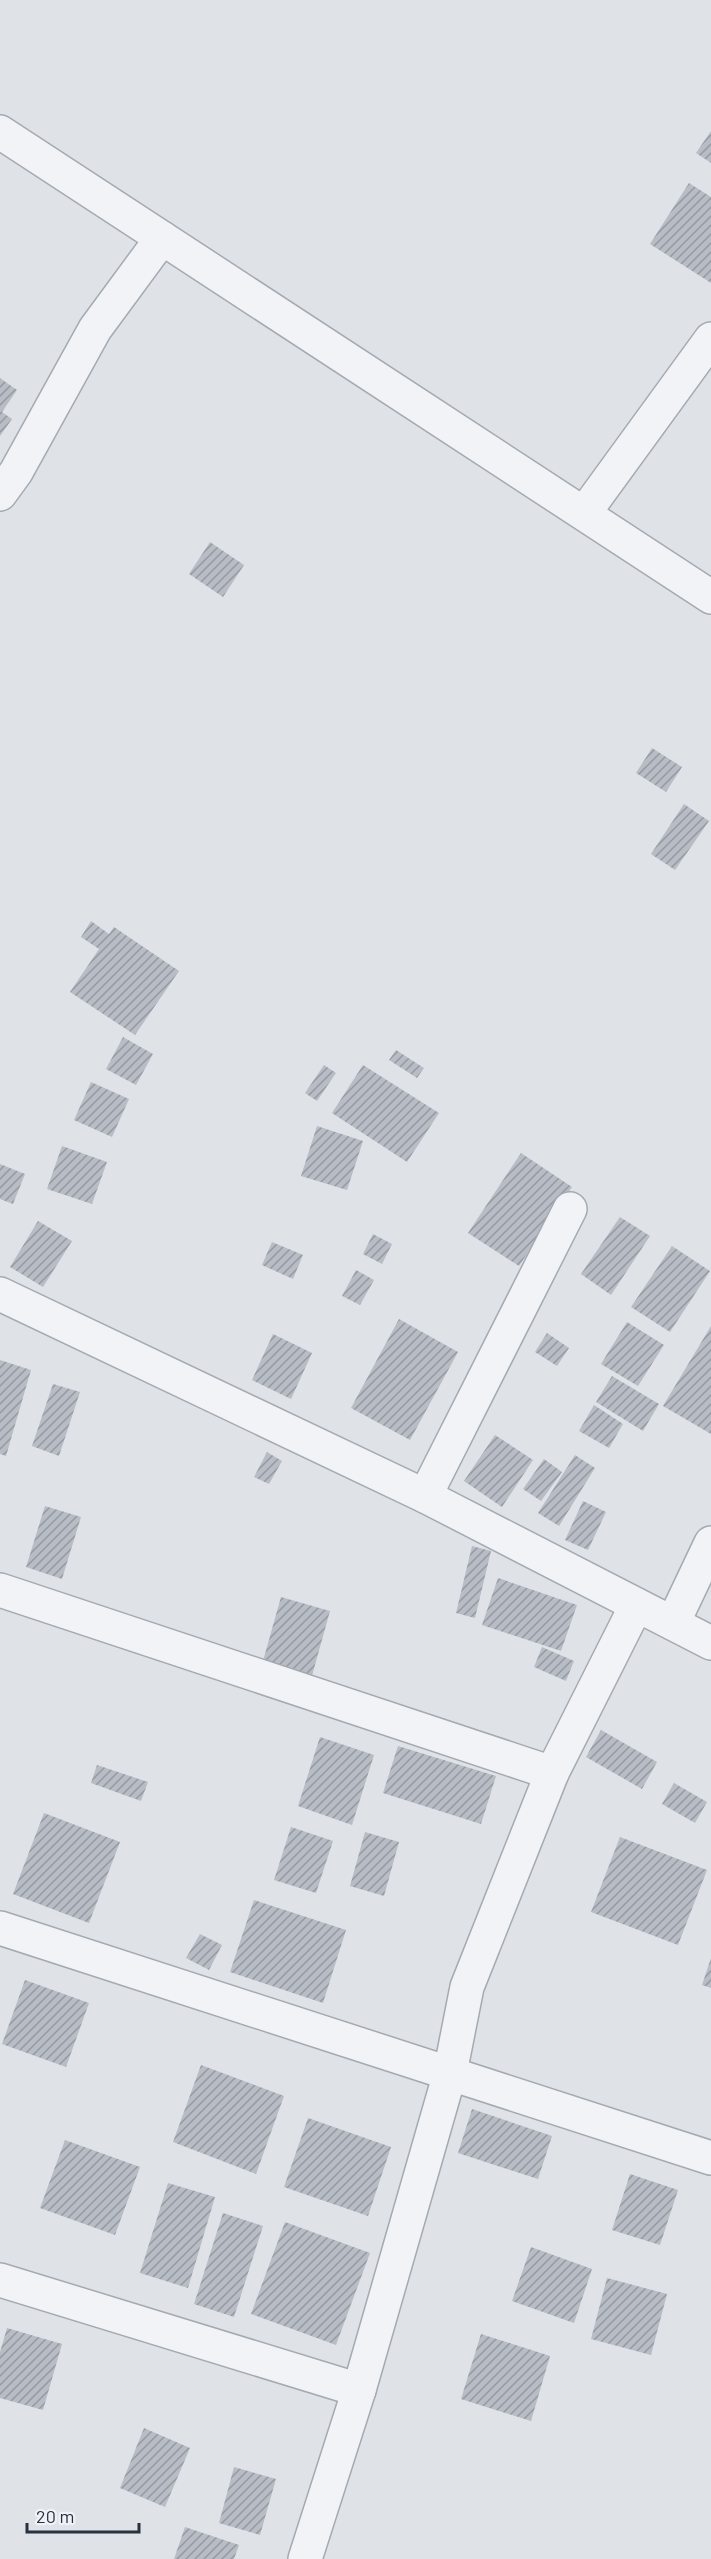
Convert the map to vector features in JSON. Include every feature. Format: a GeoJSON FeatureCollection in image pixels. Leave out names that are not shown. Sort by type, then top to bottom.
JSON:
{"type":"FeatureCollection","features":[{"type":"Feature","properties":{"kind":"street"},"geometry":{"type":"LineString","coordinates":[[0,132],[585,512],[711,597]]}},
{"type":"Feature","properties":{"kind":"street"},"geometry":{"type":"LineString","coordinates":[[0,494],[16,472],[95,329],[162,238]]}},
{"type":"Feature","properties":{"kind":"street"},"geometry":{"type":"LineString","coordinates":[[585,512],[711,339]]}},
{"type":"Feature","properties":{"kind":"street"},"geometry":{"type":"LineString","coordinates":[[425,1496],[570,1209]]}},
{"type":"Feature","properties":{"kind":"street"},"geometry":{"type":"LineString","coordinates":[[0,1294],[425,1496],[711,1643]]}},
{"type":"Feature","properties":{"kind":"street"},"geometry":{"type":"LineString","coordinates":[[673,1623],[711,1543]]}},
{"type":"Feature","properties":{"kind":"street"},"geometry":{"type":"LineString","coordinates":[[0,1590],[552,1773]]}},
{"type":"Feature","properties":{"kind":"street"},"geometry":{"type":"LineString","coordinates":[[305,2559],[359,2390],[450,2073],[467,1987],[552,1773],[636,1606]]}},
{"type":"Feature","properties":{"kind":"street"},"geometry":{"type":"LineString","coordinates":[[0,1928],[711,2158]]}},
{"type":"Feature","properties":{"kind":"street"},"geometry":{"type":"LineString","coordinates":[[0,2280],[359,2390]]}},
{"type":"Feature","properties":{"kind":"building"},"geometry":{"type":"Polygon","coordinates":[[[711,131],[711,163],[696,153],[711,131]]]}},
{"type":"Feature","properties":{"kind":"building"},"geometry":{"type":"Polygon","coordinates":[[[689,183],[711,197],[711,283],[650,244],[689,183]]]}},
{"type":"Feature","properties":{"kind":"building"},"geometry":{"type":"Polygon","coordinates":[[[0,378],[17,390],[2,412],[12,419],[0,436],[0,378]]]}},
{"type":"Feature","properties":{"kind":"building"},"geometry":{"type":"Polygon","coordinates":[[[210,542],[244,565],[223,597],[189,574],[210,542]]]}},
{"type":"Feature","properties":{"kind":"building"},"geometry":{"type":"Polygon","coordinates":[[[652,748],[682,767],[666,792],[636,773],[652,748]]]}},
{"type":"Feature","properties":{"kind":"building"},"geometry":{"type":"Polygon","coordinates":[[[684,804],[709,821],[675,870],[651,854],[684,804]]]}},
{"type":"Feature","properties":{"kind":"building"},"geometry":{"type":"Polygon","coordinates":[[[91,921],[109,934],[114,927],[179,971],[135,1035],[70,992],[99,949],[81,937],[91,921]]]}},
{"type":"Feature","properties":{"kind":"building"},"geometry":{"type":"Polygon","coordinates":[[[123,1037],[153,1054],[136,1085],[106,1069],[123,1037]]]}},
{"type":"Feature","properties":{"kind":"building"},"geometry":{"type":"Polygon","coordinates":[[[396,1050],[424,1068],[417,1078],[389,1060],[396,1050]]]}},
{"type":"Feature","properties":{"kind":"building"},"geometry":{"type":"Polygon","coordinates":[[[324,1065],[336,1073],[317,1101],[305,1093],[324,1065]]]}},
{"type":"Feature","properties":{"kind":"building"},"geometry":{"type":"Polygon","coordinates":[[[363,1065],[439,1113],[407,1162],[332,1113],[363,1065]]]}},
{"type":"Feature","properties":{"kind":"building"},"geometry":{"type":"Polygon","coordinates":[[[91,1082],[129,1099],[112,1137],[74,1120],[91,1082]]]}},
{"type":"Feature","properties":{"kind":"building"},"geometry":{"type":"Polygon","coordinates":[[[317,1126],[363,1141],[347,1190],[301,1176],[317,1126]]]}},
{"type":"Feature","properties":{"kind":"building"},"geometry":{"type":"Polygon","coordinates":[[[62,1146],[107,1162],[92,1204],[47,1189],[62,1146]]]}},
{"type":"Feature","properties":{"kind":"building"},"geometry":{"type":"Polygon","coordinates":[[[521,1153],[572,1187],[519,1266],[468,1233],[521,1153]]]}},
{"type":"Feature","properties":{"kind":"building"},"geometry":{"type":"Polygon","coordinates":[[[0,1164],[25,1174],[13,1204],[0,1199],[0,1164]]]}},
{"type":"Feature","properties":{"kind":"building"},"geometry":{"type":"Polygon","coordinates":[[[620,1217],[650,1236],[611,1295],[581,1274],[620,1217]]]}},
{"type":"Feature","properties":{"kind":"building"},"geometry":{"type":"Polygon","coordinates":[[[38,1221],[72,1241],[43,1287],[10,1267],[38,1221]]]}},
{"type":"Feature","properties":{"kind":"building"},"geometry":{"type":"Polygon","coordinates":[[[373,1234],[392,1244],[382,1264],[363,1254],[373,1234]]]}},
{"type":"Feature","properties":{"kind":"building"},"geometry":{"type":"Polygon","coordinates":[[[272,1242],[303,1255],[293,1279],[262,1265],[272,1242]]]}},
{"type":"Feature","properties":{"kind":"building"},"geometry":{"type":"Polygon","coordinates":[[[672,1246],[710,1271],[670,1332],[631,1307],[672,1246]]]}},
{"type":"Feature","properties":{"kind":"building"},"geometry":{"type":"Polygon","coordinates":[[[356,1270],[374,1280],[360,1305],[342,1296],[356,1270]]]}},
{"type":"Feature","properties":{"kind":"building"},"geometry":{"type":"Polygon","coordinates":[[[399,1319],[458,1352],[410,1440],[351,1408],[399,1319]]]}},
{"type":"Feature","properties":{"kind":"building"},"geometry":{"type":"Polygon","coordinates":[[[627,1322],[664,1345],[638,1386],[601,1364],[627,1322]]]}},
{"type":"Feature","properties":{"kind":"building"},"geometry":{"type":"Polygon","coordinates":[[[711,1326],[711,1434],[663,1406],[711,1326]]]}},
{"type":"Feature","properties":{"kind":"building"},"geometry":{"type":"Polygon","coordinates":[[[547,1333],[569,1348],[557,1366],[535,1352],[547,1333]]]}},
{"type":"Feature","properties":{"kind":"building"},"geometry":{"type":"Polygon","coordinates":[[[273,1334],[312,1353],[291,1399],[252,1380],[273,1334]]]}},
{"type":"Feature","properties":{"kind":"building"},"geometry":{"type":"Polygon","coordinates":[[[0,1360],[31,1370],[6,1456],[0,1454],[0,1360]]]}},
{"type":"Feature","properties":{"kind":"building"},"geometry":{"type":"Polygon","coordinates":[[[612,1376],[659,1404],[643,1431],[596,1402],[612,1376]]]}},
{"type":"Feature","properties":{"kind":"building"},"geometry":{"type":"Polygon","coordinates":[[[53,1384],[80,1392],[59,1456],[32,1446],[53,1384]]]}},
{"type":"Feature","properties":{"kind":"building"},"geometry":{"type":"Polygon","coordinates":[[[594,1405],[623,1424],[609,1448],[579,1431],[594,1405]]]}},
{"type":"Feature","properties":{"kind":"building"},"geometry":{"type":"Polygon","coordinates":[[[495,1435],[533,1460],[502,1507],[464,1481],[495,1435]]]}},
{"type":"Feature","properties":{"kind":"building"},"geometry":{"type":"Polygon","coordinates":[[[267,1452],[282,1461],[269,1484],[254,1477],[267,1452]]]}},
{"type":"Feature","properties":{"kind":"building"},"geometry":{"type":"Polygon","coordinates":[[[575,1455],[595,1468],[559,1526],[538,1513],[575,1455]]]}},
{"type":"Feature","properties":{"kind":"building"},"geometry":{"type":"Polygon","coordinates":[[[544,1459],[562,1472],[541,1501],[523,1489],[544,1459]]]}},
{"type":"Feature","properties":{"kind":"building"},"geometry":{"type":"Polygon","coordinates":[[[583,1501],[606,1512],[588,1550],[565,1540],[583,1501]]]}},
{"type":"Feature","properties":{"kind":"building"},"geometry":{"type":"Polygon","coordinates":[[[45,1506],[81,1517],[62,1579],[26,1567],[45,1506]]]}},
{"type":"Feature","properties":{"kind":"building"},"geometry":{"type":"Polygon","coordinates":[[[472,1546],[491,1551],[475,1618],[456,1613],[472,1546]]]}},
{"type":"Feature","properties":{"kind":"building"},"geometry":{"type":"Polygon","coordinates":[[[498,1578],[577,1605],[561,1651],[482,1625],[498,1578]]]}},
{"type":"Feature","properties":{"kind":"building"},"geometry":{"type":"Polygon","coordinates":[[[281,1597],[330,1611],[310,1683],[261,1668],[281,1597]]]}},
{"type":"Feature","properties":{"kind":"building"},"geometry":{"type":"Polygon","coordinates":[[[542,1647],[574,1661],[566,1681],[534,1667],[542,1647]]]}},
{"type":"Feature","properties":{"kind":"building"},"geometry":{"type":"Polygon","coordinates":[[[601,1730],[657,1762],[642,1789],[586,1757],[601,1730]]]}},
{"type":"Feature","properties":{"kind":"building"},"geometry":{"type":"Polygon","coordinates":[[[320,1737],[374,1755],[352,1825],[298,1806],[320,1737]]]}},
{"type":"Feature","properties":{"kind":"building"},"geometry":{"type":"Polygon","coordinates":[[[398,1746],[496,1776],[481,1824],[383,1793],[398,1746]]]}},
{"type":"Feature","properties":{"kind":"building"},"geometry":{"type":"Polygon","coordinates":[[[97,1765],[148,1782],[141,1801],[91,1783],[97,1765]]]}},
{"type":"Feature","properties":{"kind":"building"},"geometry":{"type":"Polygon","coordinates":[[[674,1783],[707,1802],[695,1823],[662,1804],[674,1783]]]}},
{"type":"Feature","properties":{"kind":"building"},"geometry":{"type":"Polygon","coordinates":[[[44,1813],[120,1842],[89,1923],[13,1894],[44,1813]]]}},
{"type":"Feature","properties":{"kind":"building"},"geometry":{"type":"Polygon","coordinates":[[[291,1827],[333,1841],[316,1893],[274,1880],[291,1827]]]}},
{"type":"Feature","properties":{"kind":"building"},"geometry":{"type":"Polygon","coordinates":[[[365,1832],[399,1842],[384,1896],[350,1886],[365,1832]]]}},
{"type":"Feature","properties":{"kind":"building"},"geometry":{"type":"Polygon","coordinates":[[[620,1837],[707,1870],[678,1945],[591,1912],[620,1837]]]}},
{"type":"Feature","properties":{"kind":"building"},"geometry":{"type":"Polygon","coordinates":[[[254,1900],[346,1930],[323,2003],[230,1972],[254,1900]]]}},
{"type":"Feature","properties":{"kind":"building"},"geometry":{"type":"Polygon","coordinates":[[[200,1934],[222,1945],[209,1970],[186,1958],[200,1934]]]}},
{"type":"Feature","properties":{"kind":"building"},"geometry":{"type":"Polygon","coordinates":[[[711,1958],[711,1988],[702,1985],[711,1958]]]}},
{"type":"Feature","properties":{"kind":"building"},"geometry":{"type":"Polygon","coordinates":[[[25,1980],[89,2003],[66,2067],[2,2044],[25,1980]]]}},
{"type":"Feature","properties":{"kind":"building"},"geometry":{"type":"Polygon","coordinates":[[[201,2065],[284,2096],[256,2174],[173,2142],[201,2065]]]}},
{"type":"Feature","properties":{"kind":"building"},"geometry":{"type":"Polygon","coordinates":[[[472,2109],[552,2136],[538,2179],[458,2153],[472,2109]]]}},
{"type":"Feature","properties":{"kind":"building"},"geometry":{"type":"Polygon","coordinates":[[[308,2118],[391,2147],[368,2216],[284,2187],[308,2118]]]}},
{"type":"Feature","properties":{"kind":"building"},"geometry":{"type":"Polygon","coordinates":[[[65,2140],[140,2167],[115,2235],[40,2208],[65,2140]]]}},
{"type":"Feature","properties":{"kind":"building"},"geometry":{"type":"Polygon","coordinates":[[[630,2174],[678,2190],[660,2245],[612,2230],[630,2174]]]}},
{"type":"Feature","properties":{"kind":"building"},"geometry":{"type":"Polygon","coordinates":[[[168,2183],[215,2197],[188,2288],[140,2273],[168,2183]]]}},
{"type":"Feature","properties":{"kind":"building"},"geometry":{"type":"Polygon","coordinates":[[[223,2213],[263,2226],[234,2317],[194,2304],[223,2213]]]}},
{"type":"Feature","properties":{"kind":"building"},"geometry":{"type":"Polygon","coordinates":[[[285,2222],[370,2253],[336,2345],[251,2314],[285,2222]]]}},
{"type":"Feature","properties":{"kind":"building"},"geometry":{"type":"Polygon","coordinates":[[[531,2247],[592,2269],[574,2323],[512,2301],[531,2247]]]}},
{"type":"Feature","properties":{"kind":"building"},"geometry":{"type":"Polygon","coordinates":[[[607,2278],[667,2294],[651,2355],[591,2339],[607,2278]]]}},
{"type":"Feature","properties":{"kind":"building"},"geometry":{"type":"Polygon","coordinates":[[[7,2328],[62,2344],[43,2410],[0,2398],[0,2352],[7,2328]]]}},
{"type":"Feature","properties":{"kind":"building"},"geometry":{"type":"Polygon","coordinates":[[[481,2334],[550,2356],[531,2421],[461,2399],[481,2334]]]}},
{"type":"Feature","properties":{"kind":"building"},"geometry":{"type":"Polygon","coordinates":[[[144,2428],[190,2448],[165,2507],[120,2488],[144,2428]]]}},
{"type":"Feature","properties":{"kind":"building"},"geometry":{"type":"Polygon","coordinates":[[[234,2467],[276,2479],[260,2535],[219,2523],[234,2467]]]}},
{"type":"Feature","properties":{"kind":"building"},"geometry":{"type":"Polygon","coordinates":[[[185,2527],[239,2545],[234,2559],[174,2559],[185,2527]]]}}]}
